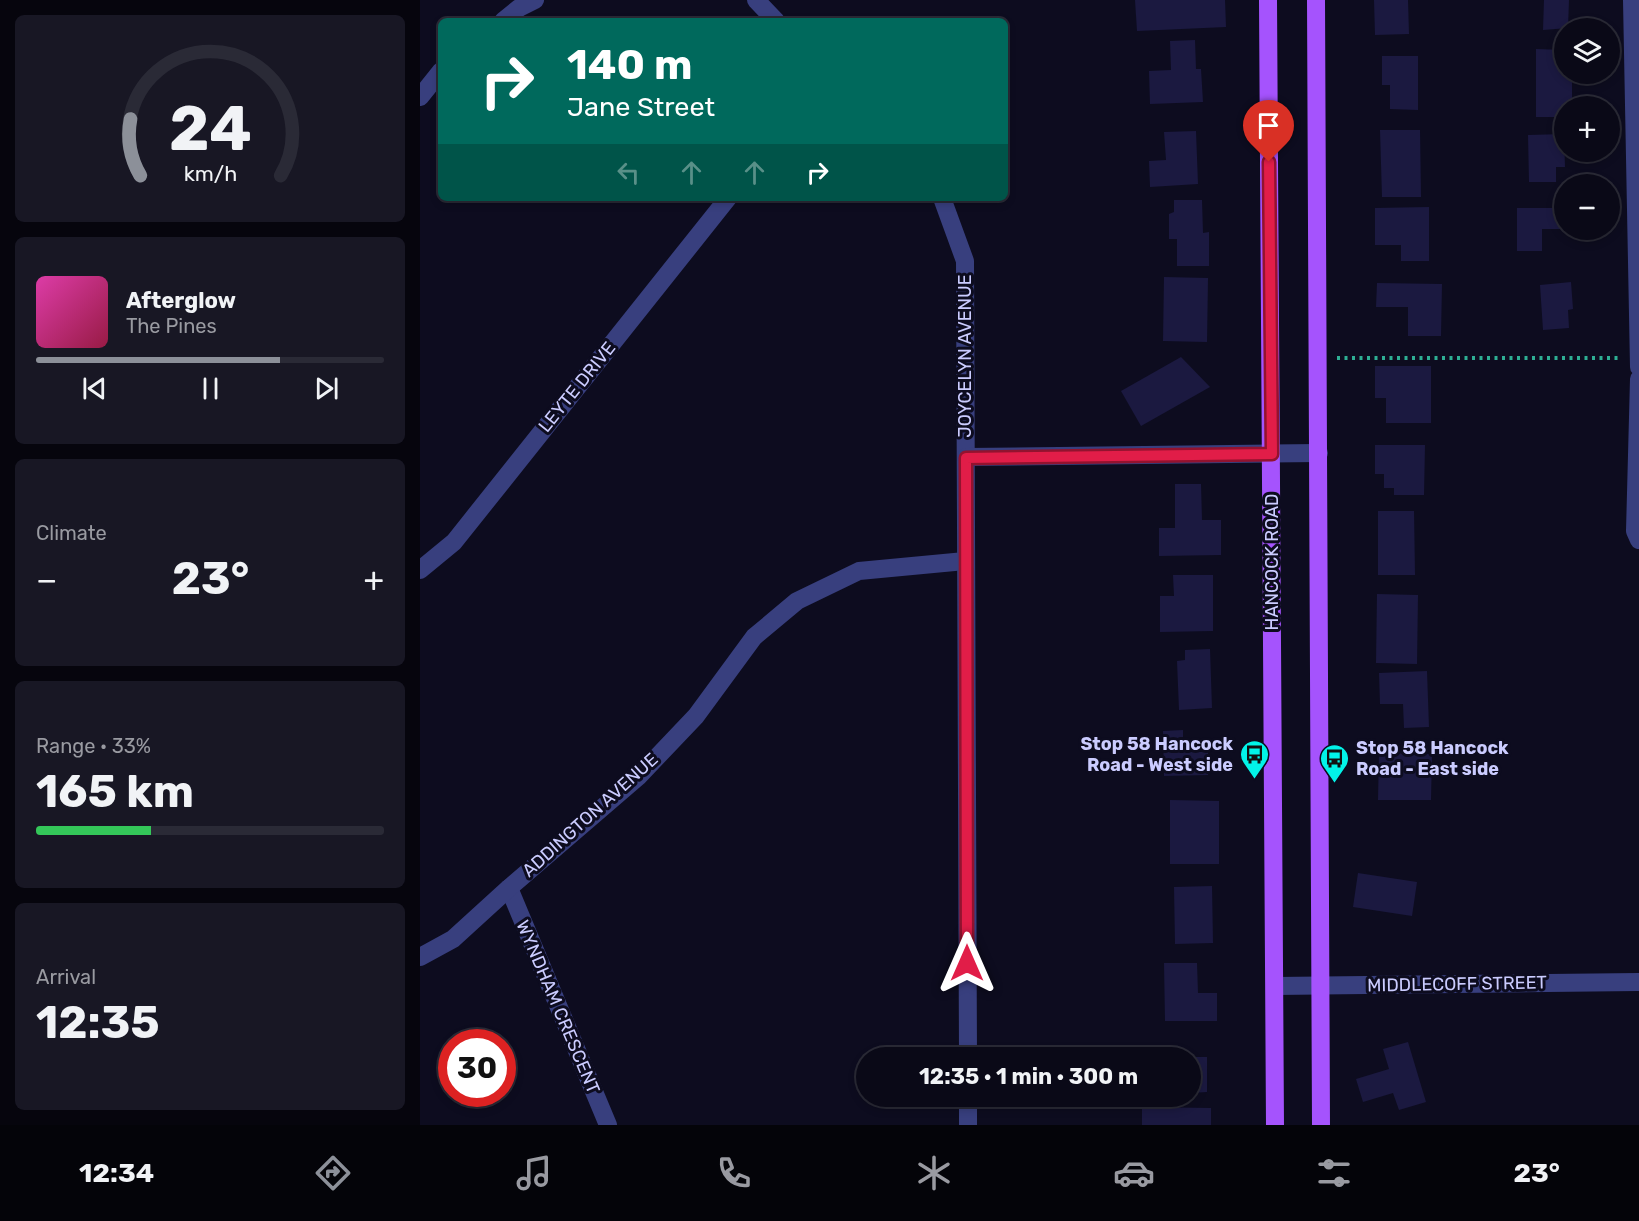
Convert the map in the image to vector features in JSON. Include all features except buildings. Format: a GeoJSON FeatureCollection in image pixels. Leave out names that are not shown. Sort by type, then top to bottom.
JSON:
{"type":"FeatureCollection","features":[{"type":"Feature","properties":{"kind":"main road","name":"HANCOCK ROAD"},"geometry":{"type":"LineString","coordinates":[[1268,0],[1275,1125]]}},
{"type":"Feature","properties":{"kind":"main road"},"geometry":{"type":"LineString","coordinates":[[1316,0],[1321,1125]]}},
{"type":"Feature","properties":{"kind":"street"},"geometry":{"type":"LineString","coordinates":[[507,18],[519,8],[535,0]]}},
{"type":"Feature","properties":{"kind":"street"},"geometry":{"type":"LineString","coordinates":[[756,0],[773,18]]}},
{"type":"Feature","properties":{"kind":"street"},"geometry":{"type":"LineString","coordinates":[[1632,0],[1639,368]]}},
{"type":"Feature","properties":{"kind":"street"},"geometry":{"type":"LineString","coordinates":[[420,97],[438,76]]}},
{"type":"Feature","properties":{"kind":"street","name":"LEYTE DRIVE"},"geometry":{"type":"LineString","coordinates":[[420,570],[454,542],[726,201]]}},
{"type":"Feature","properties":{"kind":"street","name":"JOYCELYN AVENUE"},"geometry":{"type":"LineString","coordinates":[[943,201],[965,261],[968,1047]]}},
{"type":"Feature","properties":{"kind":"street"},"geometry":{"type":"LineString","coordinates":[[1639,379],[1635,531],[1639,540]]}},
{"type":"Feature","properties":{"kind":"street"},"geometry":{"type":"LineString","coordinates":[[966,458],[1319,453]]}},
{"type":"Feature","properties":{"kind":"street","name":"ADDINGTON AVENUE"},"geometry":{"type":"LineString","coordinates":[[420,957],[453,939],[638,777],[696,716],[754,637],[797,601],[859,571],[965,561]]}},
{"type":"Feature","properties":{"kind":"street","name":"WYNDHAM CRESCENT"},"geometry":{"type":"LineString","coordinates":[[509,888],[608,1125]]}},
{"type":"Feature","properties":{"kind":"street","name":"MIDDLECOFF STREET"},"geometry":{"type":"LineString","coordinates":[[1275,986],[1639,982]]}},
{"type":"Feature","properties":{"kind":"street"},"geometry":{"type":"LineString","coordinates":[[968,1107],[968,1125]]}},
{"type":"Feature","properties":{"kind":"path"},"geometry":{"type":"LineString","coordinates":[[1336,358],[1638,358]]}},
{"type":"Feature","properties":{"kind":"place","name":"Stop 58 Hancock Road - West side"},"geometry":{"type":"Point","coordinates":[1254,780]}},
{"type":"Feature","properties":{"kind":"place","name":"Stop 58 Hancock Road - East side"},"geometry":{"type":"Point","coordinates":[1335,784]}},
{"type":"Feature","properties":{"kind":"route"},"geometry":{"type":"LineString","coordinates":[[967,963],[966,458],[1272,454],[1269,162]]}}]}
